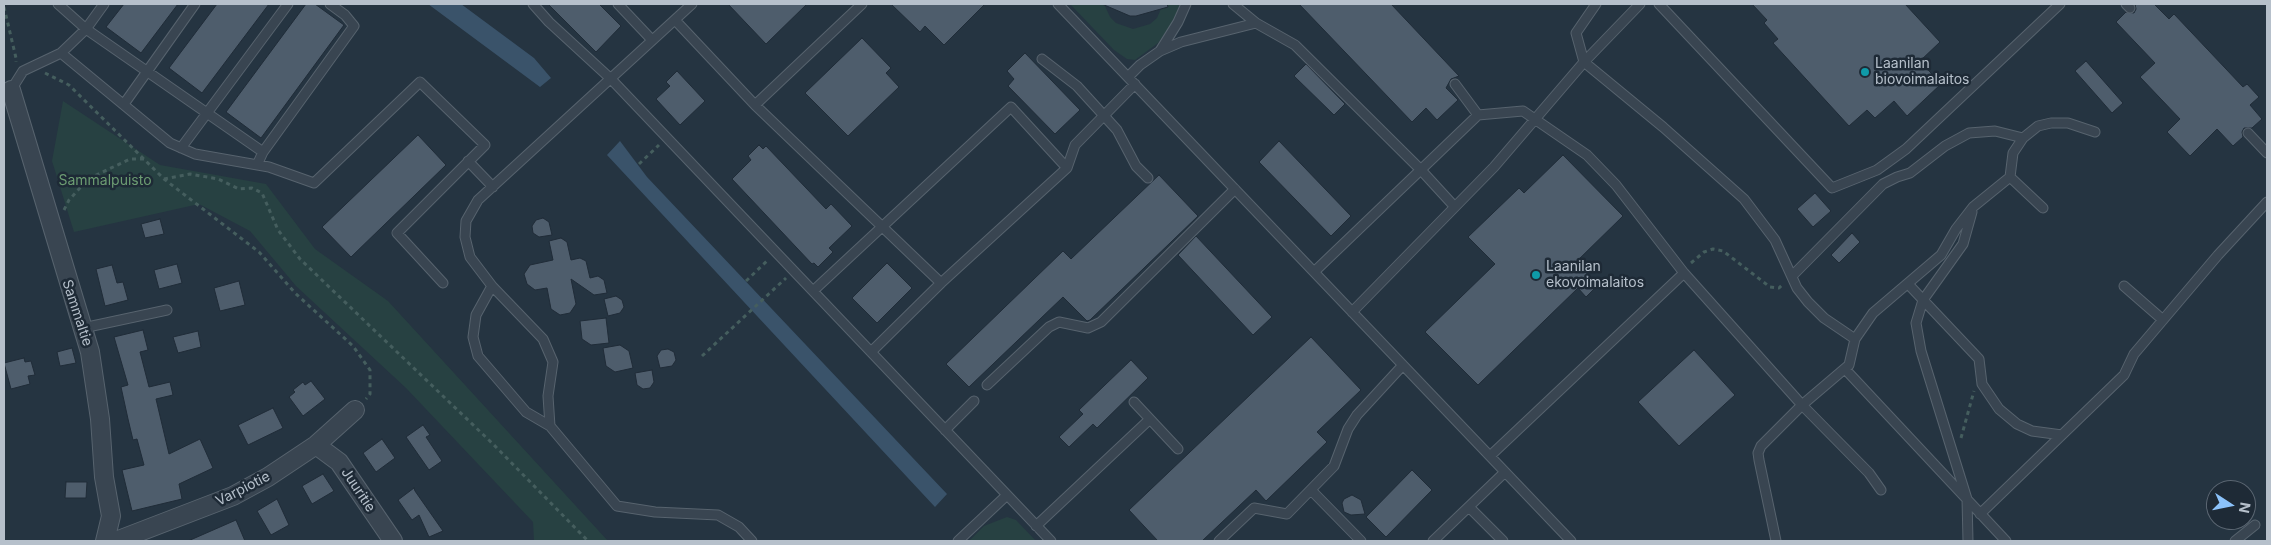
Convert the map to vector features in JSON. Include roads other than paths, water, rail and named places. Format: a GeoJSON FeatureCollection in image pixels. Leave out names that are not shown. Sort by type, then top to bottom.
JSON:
{"type":"FeatureCollection","features":[{"type":"Feature","properties":{"kind":"street","name":"Sammaltie"},"geometry":{"type":"LineString","coordinates":[[10,90],[90,352],[100,419],[104,477],[110,516],[105,541]]}},
{"type":"Feature","properties":{"kind":"street","name":"Varpiotie"},"geometry":{"type":"LineString","coordinates":[[116,541],[233,496],[268,477],[316,445],[355,410]]}},
{"type":"Feature","properties":{"kind":"street","name":"Juuritie"},"geometry":{"type":"LineString","coordinates":[[316,445],[339,462],[393,541]]}},
{"type":"Feature","properties":{"kind":"lane"},"geometry":{"type":"LineString","coordinates":[[58,4],[86,28],[264,152]]}},
{"type":"Feature","properties":{"kind":"lane"},"geometry":{"type":"LineString","coordinates":[[10,90],[23,71],[61,53],[86,28],[104,4]]}},
{"type":"Feature","properties":{"kind":"lane"},"geometry":{"type":"LineString","coordinates":[[124,104],[195,4]]}},
{"type":"Feature","properties":{"kind":"lane"},"geometry":{"type":"LineString","coordinates":[[181,148],[288,4]]}},
{"type":"Feature","properties":{"kind":"lane"},"geometry":{"type":"LineString","coordinates":[[257,165],[264,152],[354,26],[345,15],[330,4]]}},
{"type":"Feature","properties":{"kind":"lane"},"geometry":{"type":"LineString","coordinates":[[532,4],[610,79],[667,138],[1050,541]]}},
{"type":"Feature","properties":{"kind":"lane"},"geometry":{"type":"LineString","coordinates":[[618,4],[652,40]]}},
{"type":"Feature","properties":{"kind":"lane"},"geometry":{"type":"LineString","coordinates":[[550,426],[548,396],[553,362],[543,339],[492,286],[470,257],[465,237],[466,221],[478,200],[692,4]]}},
{"type":"Feature","properties":{"kind":"lane"},"geometry":{"type":"LineString","coordinates":[[755,105],[862,4]]}},
{"type":"Feature","properties":{"kind":"lane"},"geometry":{"type":"LineString","coordinates":[[1058,4],[1571,541]]}},
{"type":"Feature","properties":{"kind":"lane"},"geometry":{"type":"LineString","coordinates":[[1160,51],[1178,22],[1186,4]]}},
{"type":"Feature","properties":{"kind":"lane"},"geometry":{"type":"LineString","coordinates":[[1232,4],[1256,23],[1295,45],[1422,170],[1454,206]]}},
{"type":"Feature","properties":{"kind":"lane"},"geometry":{"type":"LineString","coordinates":[[1596,4],[1576,33],[1584,62],[1656,120],[1744,199],[1775,240],[1792,276],[1808,302],[1824,318],[1855,339]]}},
{"type":"Feature","properties":{"kind":"lane"},"geometry":{"type":"LineString","coordinates":[[1352,312],[1494,167],[1584,62],[1640,4]]}},
{"type":"Feature","properties":{"kind":"lane"},"geometry":{"type":"LineString","coordinates":[[1659,4],[1832,188],[1877,170],[1906,149],[2060,4]]}},
{"type":"Feature","properties":{"kind":"lane"},"geometry":{"type":"LineString","coordinates":[[674,20],[755,105],[941,283]]}},
{"type":"Feature","properties":{"kind":"lane"},"geometry":{"type":"LineString","coordinates":[[871,352],[941,283],[1067,168],[1075,145],[1104,116],[1131,81],[1140,65],[1160,51],[1181,42],[1256,23]]}},
{"type":"Feature","properties":{"kind":"lane"},"geometry":{"type":"LineString","coordinates":[[61,53],[170,143],[194,154],[257,165],[314,183],[420,82],[484,145],[397,233],[443,283]]}},
{"type":"Feature","properties":{"kind":"lane"},"geometry":{"type":"LineString","coordinates":[[1042,59],[1077,86],[1117,130],[1136,166],[1148,178]]}},
{"type":"Feature","properties":{"kind":"lane"},"geometry":{"type":"LineString","coordinates":[[1455,84],[1478,115]]}},
{"type":"Feature","properties":{"kind":"lane"},"geometry":{"type":"LineString","coordinates":[[813,291],[1011,107],[1067,168]]}},
{"type":"Feature","properties":{"kind":"lane"},"geometry":{"type":"LineString","coordinates":[[1314,272],[1478,115],[1523,110],[1587,155],[1616,185],[1684,274],[1802,405],[1869,473],[1881,490]]}},
{"type":"Feature","properties":{"kind":"lane"},"geometry":{"type":"LineString","coordinates":[[1776,541],[1758,453],[1761,446],[1802,405],[1849,366],[1855,339],[1873,313],[1909,285],[1941,255],[1956,229],[1973,207],[2010,177],[2013,153],[2023,138],[2038,126],[2051,123],[2068,123],[2095,132]]}},
{"type":"Feature","properties":{"kind":"lane"},"geometry":{"type":"LineString","coordinates":[[1792,276],[1883,184],[1910,173],[1945,146],[1969,133],[1995,131],[2023,138]]}},
{"type":"Feature","properties":{"kind":"lane"},"geometry":{"type":"LineString","coordinates":[[2248,132],[2267,153]]}},
{"type":"Feature","properties":{"kind":"lane"},"geometry":{"type":"LineString","coordinates":[[468,161],[492,188]]}},
{"type":"Feature","properties":{"kind":"lane"},"geometry":{"type":"LineString","coordinates":[[2010,177],[2043,208]]}},
{"type":"Feature","properties":{"kind":"lane"},"geometry":{"type":"LineString","coordinates":[[987,385],[1048,326],[1059,322],[1088,328],[1101,322],[1235,189]]}},
{"type":"Feature","properties":{"kind":"lane"},"geometry":{"type":"LineString","coordinates":[[1980,514],[2124,375],[2134,354],[2162,320],[2224,248],[2267,202]]}},
{"type":"Feature","properties":{"kind":"lane"},"geometry":{"type":"LineString","coordinates":[[1968,541],[1967,499],[1921,351],[1916,323],[1923,300],[1963,244],[1973,207]]}},
{"type":"Feature","properties":{"kind":"lane"},"geometry":{"type":"LineString","coordinates":[[1490,456],[1684,274]]}},
{"type":"Feature","properties":{"kind":"lane"},"geometry":{"type":"LineString","coordinates":[[1909,285],[1979,359],[1982,384],[1999,409],[2017,424],[2032,431],[2062,435]]}},
{"type":"Feature","properties":{"kind":"lane"},"geometry":{"type":"LineString","coordinates":[[492,286],[476,315],[473,337],[478,356],[526,412],[550,426],[617,506],[655,512],[718,515],[739,527],[752,541]]}},
{"type":"Feature","properties":{"kind":"lane"},"geometry":{"type":"LineString","coordinates":[[2124,286],[2162,320]]}},
{"type":"Feature","properties":{"kind":"lane"},"geometry":{"type":"LineString","coordinates":[[83,328],[167,310]]}},
{"type":"Feature","properties":{"kind":"lane"},"geometry":{"type":"LineString","coordinates":[[1219,541],[1254,508],[1287,514],[1334,466],[1348,429],[1357,415],[1403,365]]}},
{"type":"Feature","properties":{"kind":"lane"},"geometry":{"type":"LineString","coordinates":[[1845,369],[2006,541]]}},
{"type":"Feature","properties":{"kind":"lane"},"geometry":{"type":"LineString","coordinates":[[944,430],[974,401]]}},
{"type":"Feature","properties":{"kind":"lane"},"geometry":{"type":"LineString","coordinates":[[1134,402],[1178,449]]}},
{"type":"Feature","properties":{"kind":"lane"},"geometry":{"type":"LineString","coordinates":[[1036,526],[1150,419]]}},
{"type":"Feature","properties":{"kind":"lane"},"geometry":{"type":"LineString","coordinates":[[1433,541],[1505,472]]}},
{"type":"Feature","properties":{"kind":"lane"},"geometry":{"type":"LineString","coordinates":[[1311,490],[1360,541]]}},
{"type":"Feature","properties":{"kind":"lane"},"geometry":{"type":"LineString","coordinates":[[958,541],[1007,495]]}},
{"type":"Feature","properties":{"kind":"lane"},"geometry":{"type":"LineString","coordinates":[[1469,507],[1503,541]]}},
{"type":"Feature","properties":{"kind":"lane"},"geometry":{"type":"LineString","coordinates":[[2235,541],[2249,530]]}},
{"type":"Feature","properties":{"kind":"water"},"geometry":{"type":"Polygon","coordinates":[[[428,4],[461,4],[534,58],[551,78],[540,87],[428,4]]]}},
{"type":"Feature","properties":{"kind":"water"},"geometry":{"type":"Polygon","coordinates":[[[620,141],[647,177],[947,494],[935,507],[607,155],[620,141]]]}},
{"type":"Feature","properties":{"kind":"place","name":"Laanilan biovoimalaitos"},"geometry":{"type":"Point","coordinates":[1865,72]}},
{"type":"Feature","properties":{"kind":"place","name":"Laanilan ekovoimalaitos"},"geometry":{"type":"Point","coordinates":[1536,275]}},
{"type":"Feature","properties":{"kind":"park label","name":"Sammalpuisto"},"geometry":{"type":"Point","coordinates":[105,181]}}]}
